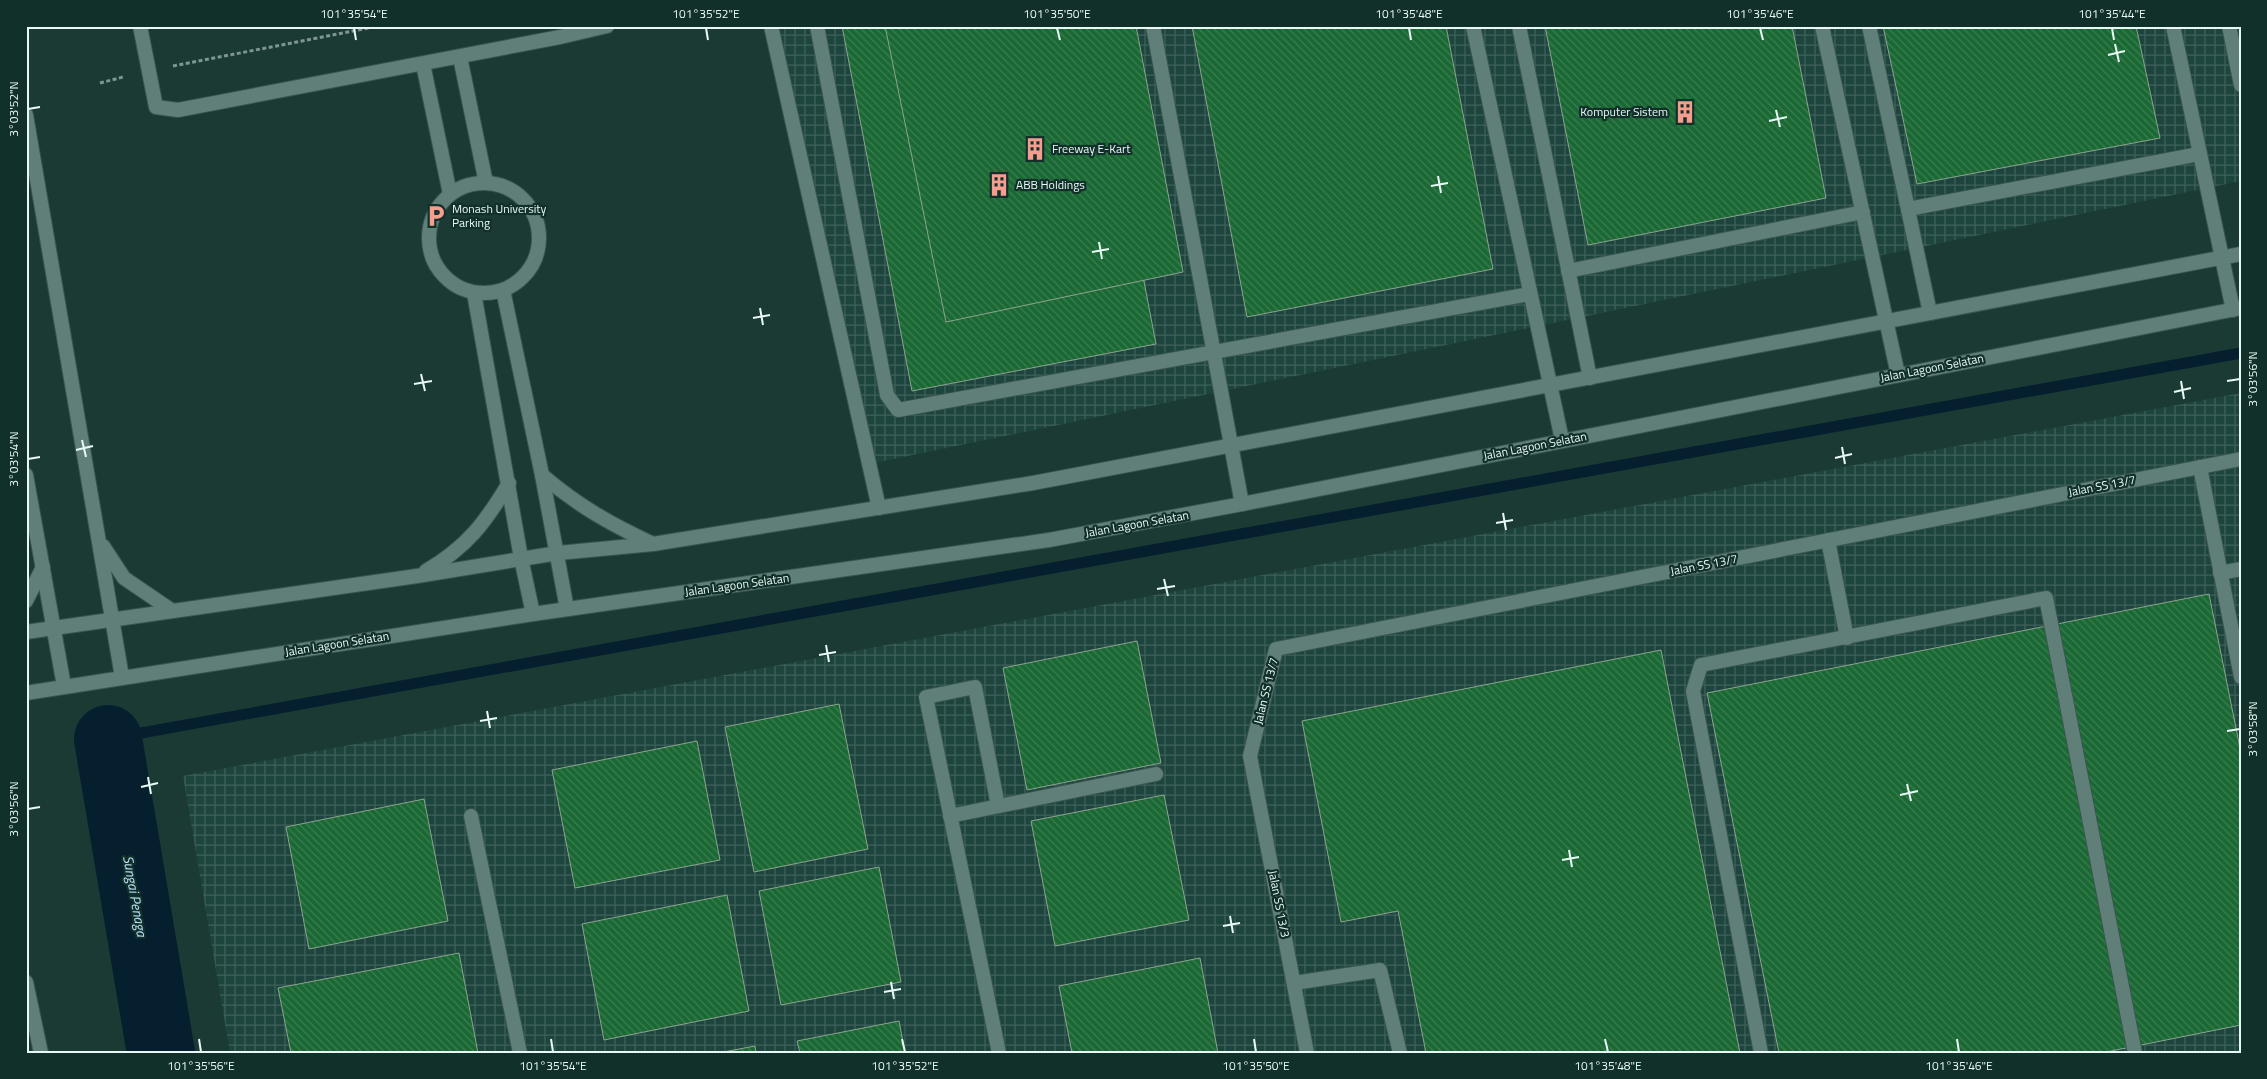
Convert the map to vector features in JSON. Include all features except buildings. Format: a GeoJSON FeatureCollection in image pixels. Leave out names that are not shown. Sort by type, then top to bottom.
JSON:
{"type":"FeatureCollection","features":[{"type":"Feature","properties":{"kind":"main road"},"geometry":{"type":"LineString","coordinates":[[140,26],[156,107],[178,110],[460,57],[607,26]]}},
{"type":"Feature","properties":{"kind":"main road"},"geometry":{"type":"LineString","coordinates":[[771,26],[879,508]]}},
{"type":"Feature","properties":{"kind":"main road"},"geometry":{"type":"LineString","coordinates":[[818,26],[887,395],[898,410],[1530,294]]}},
{"type":"Feature","properties":{"kind":"main road"},"geometry":{"type":"LineString","coordinates":[[1153,26],[1242,504]]}},
{"type":"Feature","properties":{"kind":"main road"},"geometry":{"type":"LineString","coordinates":[[1473,26],[1562,440]]}},
{"type":"Feature","properties":{"kind":"main road"},"geometry":{"type":"LineString","coordinates":[[1519,26],[1590,378]]}},
{"type":"Feature","properties":{"kind":"main road"},"geometry":{"type":"LineString","coordinates":[[1822,26],[1898,375]]}},
{"type":"Feature","properties":{"kind":"main road"},"geometry":{"type":"LineString","coordinates":[[1869,26],[1930,314]]}},
{"type":"Feature","properties":{"kind":"main road"},"geometry":{"type":"LineString","coordinates":[[2173,26],[2221,258],[2237,309]]}},
{"type":"Feature","properties":{"kind":"main road"},"geometry":{"type":"LineString","coordinates":[[2229,26],[2241,85]]}},
{"type":"Feature","properties":{"kind":"main road"},"geometry":{"type":"LineString","coordinates":[[460,57],[486,182]]}},
{"type":"Feature","properties":{"kind":"main road"},"geometry":{"type":"LineString","coordinates":[[423,64],[450,194]]}},
{"type":"Feature","properties":{"kind":"main road"},"geometry":{"type":"LineString","coordinates":[[26,115],[114,619],[122,677]]}},
{"type":"Feature","properties":{"kind":"main road"},"geometry":{"type":"LineString","coordinates":[[1908,209],[2200,154]]}},
{"type":"Feature","properties":{"kind":"main road"},"geometry":{"type":"LineString","coordinates":[[486,182],[505,186],[521,196],[533,211],[540,229],[539,248],[532,267],[520,281],[503,290],[489,294],[474,293],[456,287],[442,276],[432,260],[428,242],[430,224],[437,207],[450,194],[467,185],[486,182]]}},
{"type":"Feature","properties":{"kind":"main road"},"geometry":{"type":"LineString","coordinates":[[1568,271],[1863,212]]}},
{"type":"Feature","properties":{"kind":"main road"},"geometry":{"type":"LineString","coordinates":[[26,632],[416,576],[558,552],[653,544],[1033,483],[1231,448],[1551,385],[2241,254]]}},
{"type":"Feature","properties":{"kind":"main road"},"geometry":{"type":"LineString","coordinates":[[503,290],[558,552],[567,609]]}},
{"type":"Feature","properties":{"kind":"main road"},"geometry":{"type":"LineString","coordinates":[[474,293],[521,558],[533,614]]}},
{"type":"Feature","properties":{"kind":"main road","name":"Jalan Lagoon Selatan"},"geometry":{"type":"LineString","coordinates":[[26,693],[533,614],[1049,540],[2237,309]]}},
{"type":"Feature","properties":{"kind":"main road","name":"Jalan SS 13/7"},"geometry":{"type":"LineString","coordinates":[[1250,756],[1276,649],[2241,459]]}},
{"type":"Feature","properties":{"kind":"main road"},"geometry":{"type":"LineString","coordinates":[[2200,467],[2241,677]]}},
{"type":"Feature","properties":{"kind":"main road"},"geometry":{"type":"LineString","coordinates":[[26,475],[64,686]]}},
{"type":"Feature","properties":{"kind":"main road"},"geometry":{"type":"LineString","coordinates":[[542,475],[589,511],[653,544]]}},
{"type":"Feature","properties":{"kind":"main road"},"geometry":{"type":"LineString","coordinates":[[416,576],[444,560],[465,544],[490,514],[509,483]]}},
{"type":"Feature","properties":{"kind":"main road"},"geometry":{"type":"LineString","coordinates":[[1828,540],[1847,638]]}},
{"type":"Feature","properties":{"kind":"main road"},"geometry":{"type":"LineString","coordinates":[[100,541],[124,578],[171,610]]}},
{"type":"Feature","properties":{"kind":"main road"},"geometry":{"type":"LineString","coordinates":[[26,601],[43,567]]}},
{"type":"Feature","properties":{"kind":"main road"},"geometry":{"type":"LineString","coordinates":[[2220,573],[2241,569]]}},
{"type":"Feature","properties":{"kind":"main road"},"geometry":{"type":"LineString","coordinates":[[1761,1053],[1693,691],[1701,665],[2046,598],[2135,1053]]}},
{"type":"Feature","properties":{"kind":"main road"},"geometry":{"type":"LineString","coordinates":[[998,806],[975,687],[926,698],[999,1053]]}},
{"type":"Feature","properties":{"kind":"main road","name":"Jalan SS 13/3"},"geometry":{"type":"LineString","coordinates":[[1250,756],[1307,1053]]}},
{"type":"Feature","properties":{"kind":"main road"},"geometry":{"type":"LineString","coordinates":[[950,816],[1156,774]]}},
{"type":"Feature","properties":{"kind":"main road"},"geometry":{"type":"LineString","coordinates":[[471,816],[520,1053]]}},
{"type":"Feature","properties":{"kind":"main road"},"geometry":{"type":"LineString","coordinates":[[1294,983],[1380,970],[1400,1053]]}},
{"type":"Feature","properties":{"kind":"main road"},"geometry":{"type":"LineString","coordinates":[[26,982],[41,1053]]}},
{"type":"Feature","properties":{"kind":"path"},"geometry":{"type":"LineString","coordinates":[[100,82],[379,26]]}},
{"type":"Feature","properties":{"kind":"shaded area"},"geometry":{"type":"Polygon","coordinates":[[[771,26],[2241,26],[2241,181],[869,464],[771,26]]]}},
{"type":"Feature","properties":{"kind":"shaded area"},"geometry":{"type":"Polygon","coordinates":[[[2241,393],[2241,1053],[230,1053],[183,776],[2241,393]]]}},
{"type":"Feature","properties":{"kind":"waterway"},"geometry":{"type":"LineString","coordinates":[[108,739],[2241,353]]}},
{"type":"Feature","properties":{"kind":"waterway","name":"Sungai Penaga"},"geometry":{"type":"LineString","coordinates":[[108,739],[161,1053]]}},
{"type":"Feature","properties":{"kind":"place","name":"Komputer Sistem"},"geometry":{"type":"Point","coordinates":[1685,112]}},
{"type":"Feature","properties":{"kind":"place","name":"Freeway E-Kart"},"geometry":{"type":"Point","coordinates":[1035,149]}},
{"type":"Feature","properties":{"kind":"place","name":"ABB Holdings"},"geometry":{"type":"Point","coordinates":[999,185]}},
{"type":"Feature","properties":{"kind":"place","name":"Monash University Parking"},"geometry":{"type":"Point","coordinates":[436,216]}}]}
